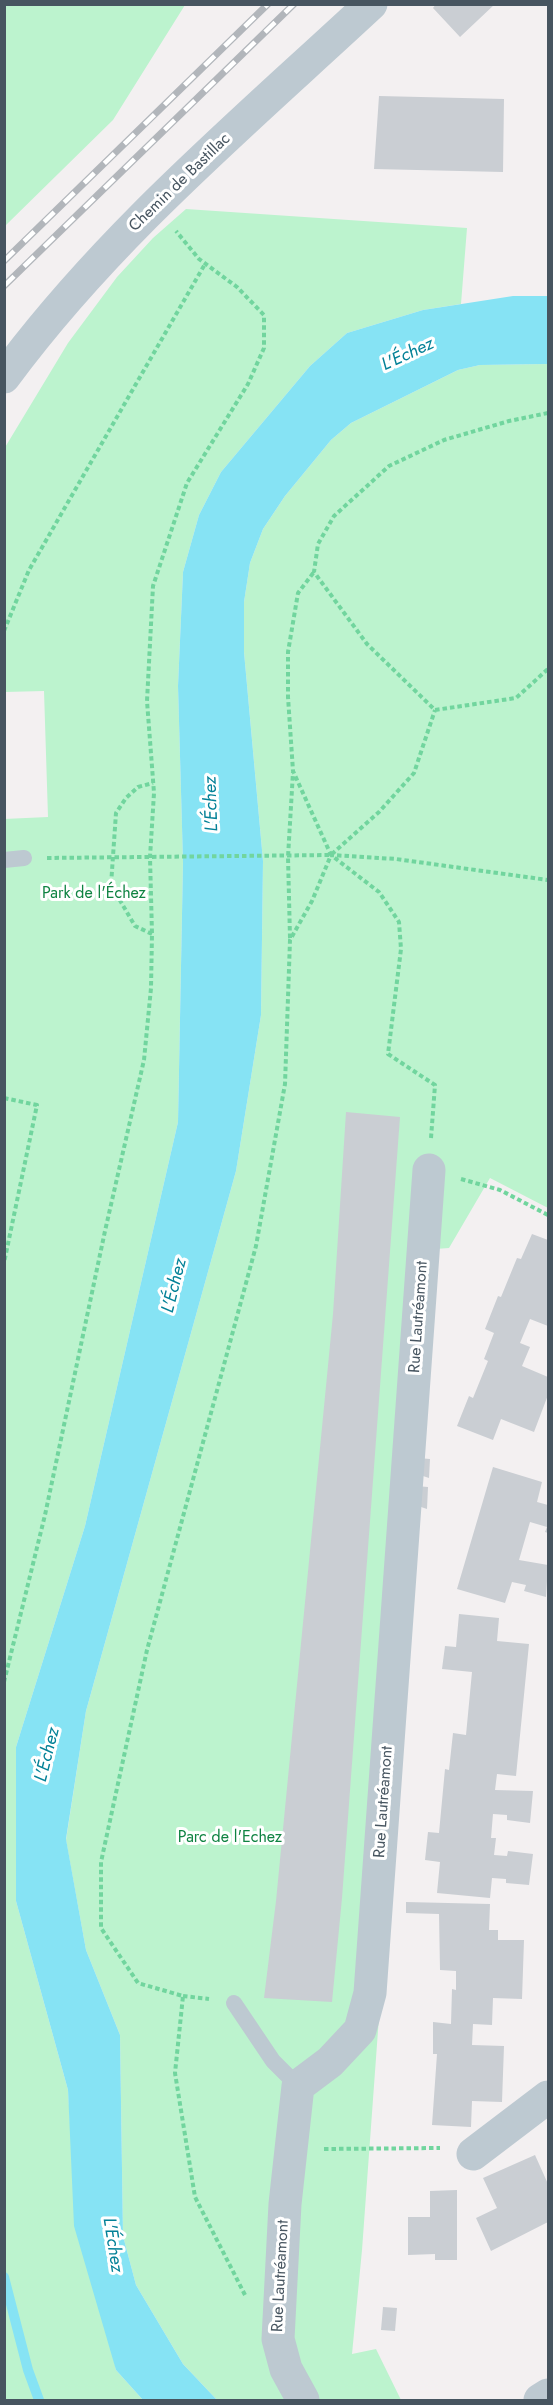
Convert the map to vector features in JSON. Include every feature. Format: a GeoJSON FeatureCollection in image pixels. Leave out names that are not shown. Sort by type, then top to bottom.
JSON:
{"type":"FeatureCollection","features":[{"type":"Feature","properties":{"kind":"street","name":"Chemin de Bastillac"},"geometry":{"type":"LineString","coordinates":[[4,376],[44,323],[93,267],[154,206],[371,4]]}},
{"type":"Feature","properties":{"kind":"street","name":"Rue Lautréamont"},"geometry":{"type":"LineString","coordinates":[[303,2400],[286,2369],[278,2339],[285,2204],[298,2086],[330,2062],[360,2030],[369,1993],[429,1170]]}},
{"type":"Feature","properties":{"kind":"street"},"geometry":{"type":"LineString","coordinates":[[473,2154],[549,2097]]}},
{"type":"Feature","properties":{"kind":"street"},"geometry":{"type":"LineString","coordinates":[[540,2400],[549,2395]]}},
{"type":"Feature","properties":{"kind":"lane"},"geometry":{"type":"LineString","coordinates":[[4,860],[24,858]]}},
{"type":"Feature","properties":{"kind":"lane"},"geometry":{"type":"LineString","coordinates":[[234,2003],[273,2061],[298,2086]]}},
{"type":"Feature","properties":{"kind":"path"},"geometry":{"type":"LineString","coordinates":[[4,1682],[45,1515],[144,1060],[151,988],[150,857],[153,783],[147,701],[153,586],[187,483],[248,384],[264,348],[264,315],[237,287],[206,264],[154,206]]}},
{"type":"Feature","properties":{"kind":"path"},"geometry":{"type":"LineString","coordinates":[[4,631],[29,570],[206,264]]}},
{"type":"Feature","properties":{"kind":"path"},"geometry":{"type":"LineString","coordinates":[[278,2339],[260,2322],[195,2197],[175,2073],[183,1996],[138,1983],[101,1928],[101,1862],[147,1650],[256,1246],[285,1084],[290,940],[288,857],[293,771],[288,652],[298,593],[314,572],[318,544],[334,516],[389,466],[444,440],[509,421],[549,413]]}},
{"type":"Feature","properties":{"kind":"path"},"geometry":{"type":"LineString","coordinates":[[314,572],[367,644],[435,710]]}},
{"type":"Feature","properties":{"kind":"path"},"geometry":{"type":"LineString","coordinates":[[435,710],[516,698],[549,669]]}},
{"type":"Feature","properties":{"kind":"path"},"geometry":{"type":"LineString","coordinates":[[290,940],[312,901],[332,855],[379,812],[414,773],[435,710]]}},
{"type":"Feature","properties":{"kind":"path"},"geometry":{"type":"LineString","coordinates":[[293,771],[332,855],[378,892],[399,922],[401,949],[388,1054],[435,1085],[429,1170],[500,1190],[549,1215]]}},
{"type":"Feature","properties":{"kind":"path"},"geometry":{"type":"LineString","coordinates":[[152,934],[135,926],[111,885],[111,858],[116,813],[126,798],[138,787],[153,783]]}},
{"type":"Feature","properties":{"kind":"path"},"geometry":{"type":"LineString","coordinates":[[24,858],[332,855],[396,859],[549,880]]}},
{"type":"Feature","properties":{"kind":"path"},"geometry":{"type":"LineString","coordinates":[[4,1098],[37,1105],[4,1263]]}},
{"type":"Feature","properties":{"kind":"path"},"geometry":{"type":"LineString","coordinates":[[291,2149],[453,2148],[473,2154]]}},
{"type":"Feature","properties":{"kind":"green space"},"geometry":{"type":"Polygon","coordinates":[[[5,4],[185,5],[113,120],[5,226],[5,4]]]}},
{"type":"Feature","properties":{"kind":"green space","name":"Park de l'Échez"},"geometry":{"type":"Polygon","coordinates":[[[186,209],[467,228],[461,304],[423,310],[347,333],[310,366],[221,472],[199,515],[183,572],[178,686],[183,861],[178,1122],[85,1526],[16,1747],[16,1901],[68,2090],[72,2156],[116,2370],[143,2400],[5,2400],[4,819],[48,817],[44,691],[5,692],[4,449],[68,343],[117,277],[153,238],[186,209]]]}},
{"type":"Feature","properties":{"kind":"green space","name":"Parc de l'Echez"},"geometry":{"type":"Polygon","coordinates":[[[548,364],[548,1208],[490,1178],[449,1248],[435,1249],[362,2250],[352,2354],[376,2349],[401,2400],[217,2400],[183,2364],[136,2285],[123,2236],[120,2035],[86,1950],[66,1840],[86,1711],[236,1171],[261,1015],[263,861],[244,652],[244,602],[250,563],[263,529],[285,496],[331,440],[351,423],[458,370],[480,365],[548,364]]]}},
{"type":"Feature","properties":{"kind":"water","name":"L'Échez"},"geometry":{"type":"Polygon","coordinates":[[[513,296],[548,296],[548,364],[480,365],[458,370],[351,423],[331,440],[285,496],[263,529],[250,563],[244,602],[244,652],[263,861],[261,1015],[236,1171],[86,1711],[66,1839],[86,1950],[120,2035],[123,2236],[136,2285],[183,2364],[217,2400],[143,2400],[116,2370],[74,2226],[68,2090],[16,1901],[16,1747],[85,1526],[178,1122],[183,862],[178,686],[183,572],[199,515],[221,472],[310,366],[347,333],[423,310],[513,296]]]}},
{"type":"Feature","properties":{"kind":"building"},"geometry":{"type":"Polygon","coordinates":[[[436,4],[495,4],[460,37],[433,8],[436,4]]]}},
{"type":"Feature","properties":{"kind":"building"},"geometry":{"type":"Polygon","coordinates":[[[379,96],[504,99],[503,172],[374,169],[379,96]]]}},
{"type":"Feature","properties":{"kind":"building"},"geometry":{"type":"Polygon","coordinates":[[[346,1112],[400,1117],[342,1898],[332,2002],[264,1998],[276,1901],[333,1314],[346,1112]]]}},
{"type":"Feature","properties":{"kind":"building"},"geometry":{"type":"Polygon","coordinates":[[[532,1234],[548,1240],[548,1326],[530,1319],[520,1343],[530,1347],[522,1366],[548,1377],[548,1395],[534,1432],[501,1419],[493,1440],[457,1426],[469,1396],[473,1398],[488,1361],[484,1359],[494,1333],[485,1329],[498,1296],[501,1297],[517,1258],[521,1259],[532,1234]]]}},
{"type":"Feature","properties":{"kind":"building"},"geometry":{"type":"Polygon","coordinates":[[[418,1458],[430,1459],[429,1478],[417,1474],[418,1458]]]}},
{"type":"Feature","properties":{"kind":"building"},"geometry":{"type":"Polygon","coordinates":[[[493,1467],[542,1482],[537,1502],[548,1505],[548,1533],[545,1532],[547,1527],[530,1522],[519,1560],[548,1565],[546,1597],[524,1591],[526,1585],[512,1582],[505,1603],[457,1589],[493,1467]]]}},
{"type":"Feature","properties":{"kind":"building"},"geometry":{"type":"Polygon","coordinates":[[[416,1486],[428,1487],[427,1509],[415,1505],[416,1486]]]}},
{"type":"Feature","properties":{"kind":"building"},"geometry":{"type":"Polygon","coordinates":[[[459,1614],[499,1618],[497,1641],[529,1644],[516,1776],[497,1774],[495,1790],[533,1791],[530,1823],[507,1820],[507,1815],[493,1814],[491,1838],[496,1838],[494,1855],[507,1856],[508,1851],[533,1854],[529,1885],[506,1883],[506,1879],[492,1878],[490,1898],[437,1893],[440,1862],[425,1860],[428,1832],[439,1833],[445,1769],[449,1770],[453,1733],[466,1735],[472,1672],[442,1669],[445,1646],[456,1647],[459,1614]]]}},
{"type":"Feature","properties":{"kind":"building"},"geometry":{"type":"Polygon","coordinates":[[[406,1902],[490,1904],[489,1930],[498,1930],[498,1940],[524,1940],[522,1999],[493,1998],[492,2025],[473,2024],[472,2045],[504,2046],[502,2102],[472,2101],[471,2127],[432,2125],[437,2054],[433,2054],[433,2022],[451,2024],[452,1989],[456,1990],[456,1971],[440,1970],[439,1914],[406,1913],[406,1902]]]}},
{"type":"Feature","properties":{"kind":"building"},"geometry":{"type":"Polygon","coordinates":[[[535,2155],[548,2184],[548,2222],[491,2251],[476,2218],[497,2208],[483,2178],[535,2155]]]}},
{"type":"Feature","properties":{"kind":"building"},"geometry":{"type":"Polygon","coordinates":[[[457,2190],[457,2260],[435,2260],[435,2254],[408,2255],[408,2217],[430,2217],[430,2191],[457,2190]]]}},
{"type":"Feature","properties":{"kind":"building"},"geometry":{"type":"Polygon","coordinates":[[[383,2307],[397,2308],[395,2331],[381,2330],[383,2307]]]}},
{"type":"Feature","properties":{"kind":"waterway"},"geometry":{"type":"LineString","coordinates":[[4,2277],[28,2370],[39,2400]]}},
{"type":"Feature","properties":{"kind":"railway"},"geometry":{"type":"LineString","coordinates":[[4,261],[268,4]]}},
{"type":"Feature","properties":{"kind":"railway"},"geometry":{"type":"LineString","coordinates":[[4,286],[294,4]]}}]}
